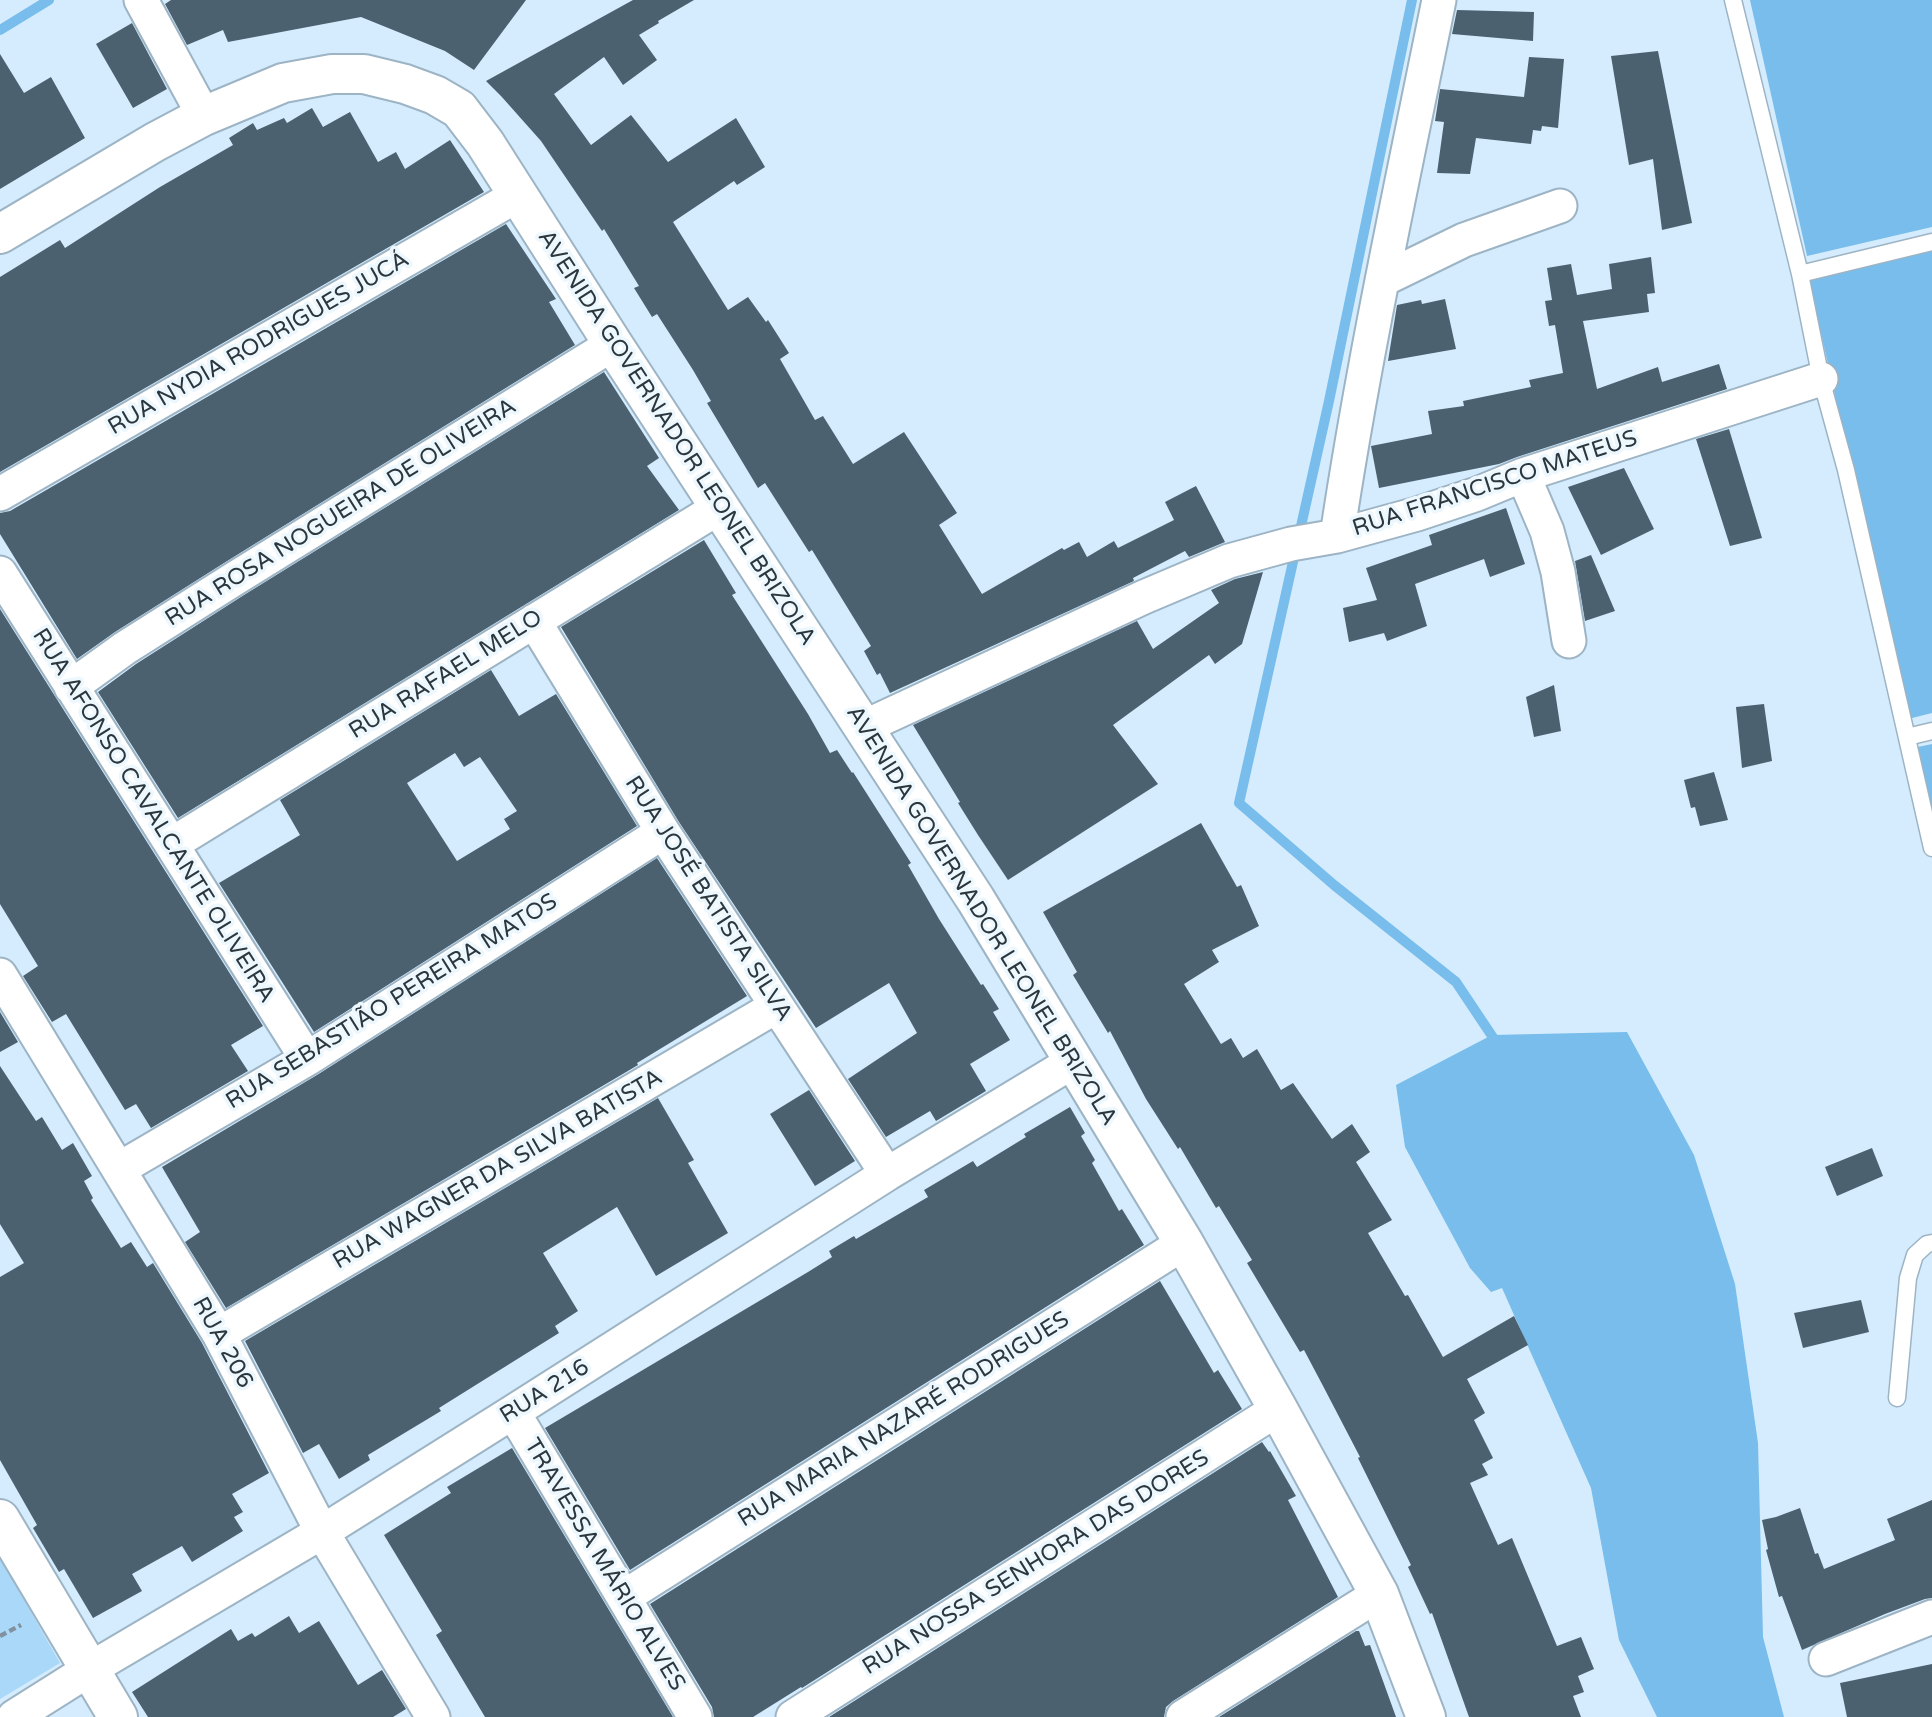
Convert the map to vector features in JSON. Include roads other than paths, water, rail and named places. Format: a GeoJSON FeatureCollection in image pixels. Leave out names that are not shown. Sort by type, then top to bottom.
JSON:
{"type":"FeatureCollection","features":[{"type":"Feature","properties":{"kind":"street"},"geometry":{"type":"LineString","coordinates":[[141,0],[204,116]]}},
{"type":"Feature","properties":{"kind":"street"},"geometry":{"type":"LineString","coordinates":[[1337,536],[1352,437],[1439,0]]}},
{"type":"Feature","properties":{"kind":"street","name":"AVENIDA GOVERNADOR LEONEL BRIZOLA"},"geometry":{"type":"LineString","coordinates":[[0,234],[155,142],[204,116],[283,83],[332,74],[364,74],[435,95],[459,109],[485,143],[975,900],[1184,1243],[1379,1594],[1426,1717]]}},
{"type":"Feature","properties":{"kind":"street","name":"RUA NYDIA RODRIGUES JUCÁ"},"geometry":{"type":"LineString","coordinates":[[0,494],[518,195]]}},
{"type":"Feature","properties":{"kind":"street"},"geometry":{"type":"LineString","coordinates":[[1382,280],[1464,240],[1560,205]]}},
{"type":"Feature","properties":{"kind":"street","name":"RUA ROSA NOGUEIRA DE OLIVEIRA"},"geometry":{"type":"LineString","coordinates":[[71,687],[125,648],[234,579],[613,344]]}},
{"type":"Feature","properties":{"kind":"street","name":"RUA FRANCISCO MATEUS"},"geometry":{"type":"LineString","coordinates":[[864,727],[1144,597],[1229,561],[1417,514],[1523,475],[1821,379]]}},
{"type":"Feature","properties":{"kind":"street"},"geometry":{"type":"LineString","coordinates":[[1523,475],[1547,531],[1558,572],[1569,641]]}},
{"type":"Feature","properties":{"kind":"street","name":"RUA RAFAEL MELO"},"geometry":{"type":"LineString","coordinates":[[172,844],[720,507]]}},
{"type":"Feature","properties":{"kind":"street","name":"RUA AFONSO CAVALCANTE OLIVEIRA"},"geometry":{"type":"LineString","coordinates":[[0,573],[307,1059]]}},
{"type":"Feature","properties":{"kind":"street","name":"RUA JOSÉ BATISTA SILVA"},"geometry":{"type":"LineString","coordinates":[[534,621],[663,832],[887,1174]]}},
{"type":"Feature","properties":{"kind":"street","name":"RUA SEBASTIÃO PEREIRA MATOS"},"geometry":{"type":"LineString","coordinates":[[119,1169],[307,1059],[663,832]]}},
{"type":"Feature","properties":{"kind":"street","name":"RUA 206"},"geometry":{"type":"LineString","coordinates":[[0,975],[219,1334],[322,1532],[433,1717]]}},
{"type":"Feature","properties":{"kind":"street","name":"RUA WAGNER DA SILVA BATISTA"},"geometry":{"type":"LineString","coordinates":[[219,1334],[777,1006]]}},
{"type":"Feature","properties":{"kind":"street","name":"RUA 216"},"geometry":{"type":"LineString","coordinates":[[14,1717],[322,1532],[887,1174],[1074,1061]]}},
{"type":"Feature","properties":{"kind":"street","name":"RUA MARIA NAZARÉ RODRIGUES"},"geometry":{"type":"LineString","coordinates":[[624,1597],[1184,1243]]}},
{"type":"Feature","properties":{"kind":"street","name":"RUA NOSSA SENHORA DAS DORES"},"geometry":{"type":"LineString","coordinates":[[793,1717],[1278,1409]]}},
{"type":"Feature","properties":{"kind":"street","name":"TRAVESSA MÁRIO ALVES"},"geometry":{"type":"LineString","coordinates":[[513,1412],[695,1717]]}},
{"type":"Feature","properties":{"kind":"street"},"geometry":{"type":"LineString","coordinates":[[0,1519],[118,1717]]}},
{"type":"Feature","properties":{"kind":"street"},"geometry":{"type":"LineString","coordinates":[[1183,1717],[1379,1594]]}},
{"type":"Feature","properties":{"kind":"street"},"geometry":{"type":"LineString","coordinates":[[1826,1659],[1932,1617]]}},
{"type":"Feature","properties":{"kind":"lane"},"geometry":{"type":"LineString","coordinates":[[1733,0],[1800,274],[1821,379],[1846,470],[1932,848]]}},
{"type":"Feature","properties":{"kind":"lane"},"geometry":{"type":"LineString","coordinates":[[1800,274],[1932,242]]}},
{"type":"Feature","properties":{"kind":"lane"},"geometry":{"type":"LineString","coordinates":[[1907,737],[1932,731]]}},
{"type":"Feature","properties":{"kind":"lane"},"geometry":{"type":"LineString","coordinates":[[1897,1398],[1908,1278],[1916,1255],[1927,1244],[1932,1243]]}},
{"type":"Feature","properties":{"kind":"waterway"},"geometry":{"type":"LineString","coordinates":[[0,30],[49,0]]}},
{"type":"Feature","properties":{"kind":"waterway"},"geometry":{"type":"LineString","coordinates":[[1412,0],[1329,401],[1239,803],[1334,885],[1456,982],[1498,1045]]}}]}
